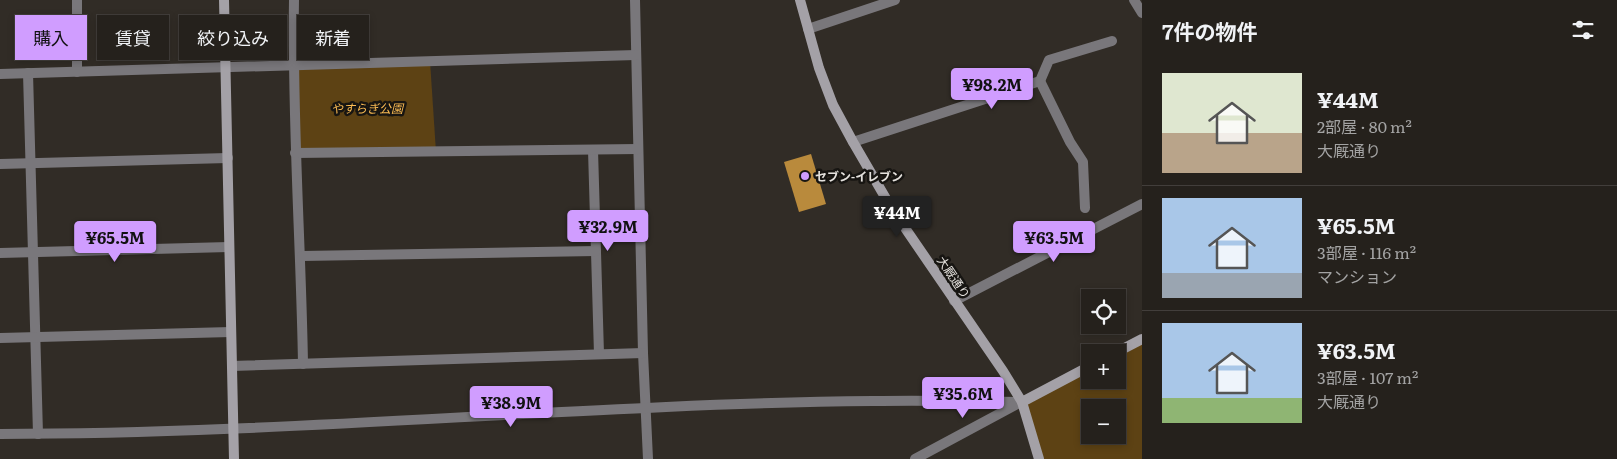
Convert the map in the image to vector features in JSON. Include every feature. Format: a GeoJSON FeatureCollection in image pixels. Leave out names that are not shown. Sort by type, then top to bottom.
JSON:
{"type":"FeatureCollection","features":[{"type":"Feature","properties":{"kind":"street"},"geometry":{"type":"LineString","coordinates":[[77,0],[77,72]]}},
{"type":"Feature","properties":{"kind":"street"},"geometry":{"type":"LineString","coordinates":[[224,0],[234,459]]}},
{"type":"Feature","properties":{"kind":"street"},"geometry":{"type":"LineString","coordinates":[[294,0],[294,153],[302,256],[303,364]]}},
{"type":"Feature","properties":{"kind":"street"},"geometry":{"type":"LineString","coordinates":[[635,0],[643,353],[648,459]]}},
{"type":"Feature","properties":{"kind":"street","name":"大厩通り"},"geometry":{"type":"LineString","coordinates":[[800,0],[833,104],[888,202],[1022,402],[1039,459]]}},
{"type":"Feature","properties":{"kind":"street"},"geometry":{"type":"LineString","coordinates":[[808,29],[895,0]]}},
{"type":"Feature","properties":{"kind":"street"},"geometry":{"type":"LineString","coordinates":[[1134,0],[1142,13]]}},
{"type":"Feature","properties":{"kind":"street"},"geometry":{"type":"LineString","coordinates":[[853,142],[1040,81],[1049,60],[1112,41]]}},
{"type":"Feature","properties":{"kind":"street"},"geometry":{"type":"LineString","coordinates":[[0,74],[636,55]]}},
{"type":"Feature","properties":{"kind":"street"},"geometry":{"type":"LineString","coordinates":[[28,73],[38,434]]}},
{"type":"Feature","properties":{"kind":"street"},"geometry":{"type":"LineString","coordinates":[[1040,81],[1070,142],[1083,162],[1085,208]]}},
{"type":"Feature","properties":{"kind":"street"},"geometry":{"type":"LineString","coordinates":[[294,153],[638,149]]}},
{"type":"Feature","properties":{"kind":"street"},"geometry":{"type":"LineString","coordinates":[[593,150],[599,354]]}},
{"type":"Feature","properties":{"kind":"street"},"geometry":{"type":"LineString","coordinates":[[0,164],[228,158]]}},
{"type":"Feature","properties":{"kind":"street"},"geometry":{"type":"LineString","coordinates":[[954,301],[1142,204]]}},
{"type":"Feature","properties":{"kind":"street"},"geometry":{"type":"LineString","coordinates":[[0,253],[230,248]]}},
{"type":"Feature","properties":{"kind":"street"},"geometry":{"type":"LineString","coordinates":[[302,256],[596,251]]}},
{"type":"Feature","properties":{"kind":"street"},"geometry":{"type":"LineString","coordinates":[[0,338],[231,332]]}},
{"type":"Feature","properties":{"kind":"street"},"geometry":{"type":"LineString","coordinates":[[1126,347],[1142,339]]}},
{"type":"Feature","properties":{"kind":"street"},"geometry":{"type":"LineString","coordinates":[[232,366],[643,353]]}},
{"type":"Feature","properties":{"kind":"street"},"geometry":{"type":"LineString","coordinates":[[915,459],[1081,371]]}},
{"type":"Feature","properties":{"kind":"street"},"geometry":{"type":"LineString","coordinates":[[0,434],[233,429],[647,409],[872,401],[1022,402]]}},
{"type":"Feature","properties":{"kind":"green space","name":"やすらぎ公園"},"geometry":{"type":"Polygon","coordinates":[[[430,61],[436,152],[295,153],[293,65],[430,61]]]}},
{"type":"Feature","properties":{"kind":"green space"},"geometry":{"type":"Polygon","coordinates":[[[1142,339],[1142,459],[1037,459],[1022,402],[1081,371],[1081,389],[1126,389],[1126,348],[1142,339]]]}},
{"type":"Feature","properties":{"kind":"building"},"geometry":{"type":"Polygon","coordinates":[[[811,154],[826,204],[799,212],[784,162],[811,154]]]}},
{"type":"Feature","properties":{"kind":"place","name":"セブン-イレブン"},"geometry":{"type":"Point","coordinates":[805,176]}}]}
